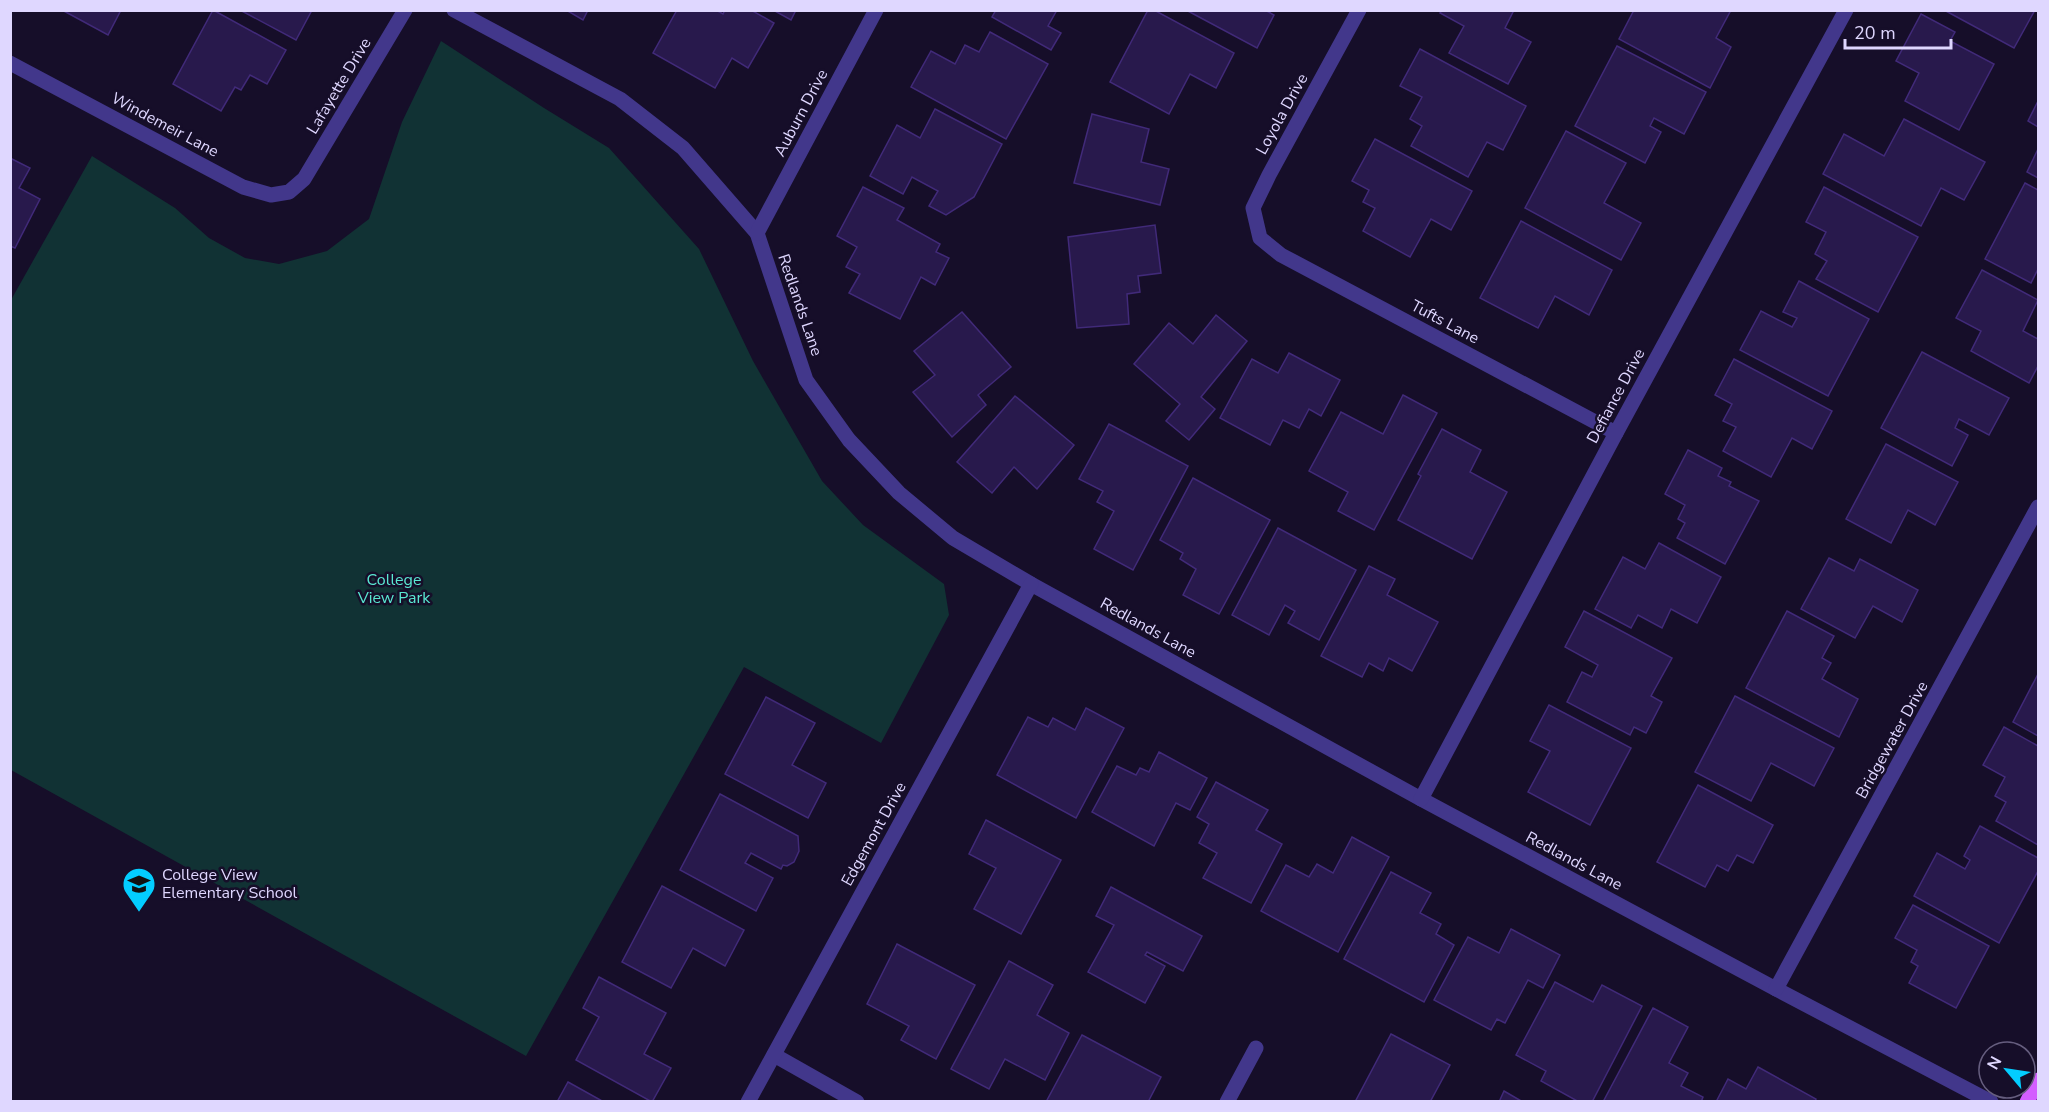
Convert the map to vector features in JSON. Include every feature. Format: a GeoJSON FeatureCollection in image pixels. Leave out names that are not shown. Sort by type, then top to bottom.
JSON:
{"type":"FeatureCollection","features":[{"type":"Feature","properties":{"kind":"main road"},"geometry":{"type":"LineString","coordinates":[[2027,1101],[2038,1080]]}},
{"type":"Feature","properties":{"kind":"street","name":"Lafayette Drive"},"geometry":{"type":"LineString","coordinates":[[304,179],[405,10]]}},
{"type":"Feature","properties":{"kind":"street","name":"Redlands Lane"},"geometry":{"type":"LineString","coordinates":[[454,10],[620,99],[684,148],[756,233],[806,380],[849,440],[899,492],[953,538],[1030,584],[1421,799],[1991,1101]]}},
{"type":"Feature","properties":{"kind":"street","name":"Auburn Drive"},"geometry":{"type":"LineString","coordinates":[[756,233],[876,10]]}},
{"type":"Feature","properties":{"kind":"street","name":"Loyola Drive"},"geometry":{"type":"LineString","coordinates":[[1260,238],[1253,208],[1359,10]]}},
{"type":"Feature","properties":{"kind":"street","name":"Defiance Drive"},"geometry":{"type":"LineString","coordinates":[[1421,799],[1616,433],[1846,10]]}},
{"type":"Feature","properties":{"kind":"street","name":"Windemeir Lane"},"geometry":{"type":"LineString","coordinates":[[10,63],[243,187],[271,195],[289,192],[304,179]]}},
{"type":"Feature","properties":{"kind":"street","name":"Tufts Lane"},"geometry":{"type":"LineString","coordinates":[[1260,238],[1281,255],[1616,433]]}},
{"type":"Feature","properties":{"kind":"street","name":"Bridgewater Drive"},"geometry":{"type":"LineString","coordinates":[[1776,989],[2038,507]]}},
{"type":"Feature","properties":{"kind":"street","name":"Edgemont Drive"},"geometry":{"type":"LineString","coordinates":[[748,1101],[1030,584]]}},
{"type":"Feature","properties":{"kind":"street"},"geometry":{"type":"LineString","coordinates":[[1227,1101],[1256,1048]]}},
{"type":"Feature","properties":{"kind":"street"},"geometry":{"type":"LineString","coordinates":[[774,1055],[857,1101]]}},
{"type":"Feature","properties":{"kind":"green space","name":"College View Park"},"geometry":{"type":"Polygon","coordinates":[[[441,41],[609,148],[699,249],[753,361],[822,481],[863,525],[944,584],[949,615],[881,743],[744,667],[526,1056],[11,770],[11,300],[92,156],[175,208],[209,238],[245,258],[279,264],[327,251],[369,219],[402,122],[441,41]]]}},
{"type":"Feature","properties":{"kind":"building"},"geometry":{"type":"Polygon","coordinates":[[[62,10],[121,10],[108,35],[62,10]]]}},
{"type":"Feature","properties":{"kind":"building"},"geometry":{"type":"Polygon","coordinates":[[[213,10],[286,50],[267,84],[250,75],[241,90],[235,87],[221,111],[173,84],[213,10]]]}},
{"type":"Feature","properties":{"kind":"building"},"geometry":{"type":"Polygon","coordinates":[[[240,10],[312,10],[296,40],[240,10]]]}},
{"type":"Feature","properties":{"kind":"building"},"geometry":{"type":"Polygon","coordinates":[[[566,10],[588,10],[583,20],[566,10]]]}},
{"type":"Feature","properties":{"kind":"building"},"geometry":{"type":"Polygon","coordinates":[[[677,10],[716,10],[723,14],[725,10],[751,10],[774,23],[748,68],[732,58],[715,88],[653,53],[677,10]]]}},
{"type":"Feature","properties":{"kind":"building"},"geometry":{"type":"Polygon","coordinates":[[[773,10],[796,10],[791,20],[773,10]]]}},
{"type":"Feature","properties":{"kind":"building"},"geometry":{"type":"Polygon","coordinates":[[[996,10],[1057,10],[1048,26],[1061,33],[1051,50],[992,17],[996,10]]]}},
{"type":"Feature","properties":{"kind":"building"},"geometry":{"type":"Polygon","coordinates":[[[1148,10],[1154,10],[1234,53],[1216,88],[1190,74],[1169,114],[1110,82],[1148,10]]]}},
{"type":"Feature","properties":{"kind":"building"},"geometry":{"type":"Polygon","coordinates":[[[1186,10],[1265,10],[1274,15],[1257,48],[1186,10]]]}},
{"type":"Feature","properties":{"kind":"building"},"geometry":{"type":"Polygon","coordinates":[[[1442,10],[1514,10],[1505,28],[1531,42],[1508,84],[1449,53],[1464,26],[1440,13],[1442,10]]]}},
{"type":"Feature","properties":{"kind":"building"},"geometry":{"type":"Polygon","coordinates":[[[1634,10],[1731,10],[1716,38],[1731,47],[1710,88],[1619,39],[1634,10]]]}},
{"type":"Feature","properties":{"kind":"building"},"geometry":{"type":"Polygon","coordinates":[[[1944,10],[2035,10],[2014,48],[1944,10]]]}},
{"type":"Feature","properties":{"kind":"building"},"geometry":{"type":"Polygon","coordinates":[[[1921,14],[1955,32],[1950,41],[1994,64],[1959,130],[1905,101],[1919,73],[1896,61],[1921,14]]]}},
{"type":"Feature","properties":{"kind":"building"},"geometry":{"type":"Polygon","coordinates":[[[990,32],[1048,64],[1006,139],[911,87],[931,51],[955,64],[965,45],[979,52],[990,32]]]}},
{"type":"Feature","properties":{"kind":"building"},"geometry":{"type":"Polygon","coordinates":[[[1617,46],[1706,92],[1684,134],[1654,118],[1650,126],[1661,132],[1645,163],[1575,126],[1617,46]]]}},
{"type":"Feature","properties":{"kind":"building"},"geometry":{"type":"Polygon","coordinates":[[[1420,49],[1526,106],[1503,150],[1487,142],[1468,177],[1411,146],[1422,126],[1410,119],[1422,97],[1400,86],[1420,49]]]}},
{"type":"Feature","properties":{"kind":"building"},"geometry":{"type":"Polygon","coordinates":[[[2038,101],[2038,127],[2028,121],[2038,101]]]}},
{"type":"Feature","properties":{"kind":"building"},"geometry":{"type":"Polygon","coordinates":[[[935,109],[1002,144],[974,197],[946,215],[929,206],[938,191],[912,177],[903,194],[870,176],[897,125],[920,138],[935,109]]]}},
{"type":"Feature","properties":{"kind":"building"},"geometry":{"type":"Polygon","coordinates":[[[1092,114],[1149,129],[1141,162],[1169,169],[1160,205],[1074,183],[1092,114]]]}},
{"type":"Feature","properties":{"kind":"building"},"geometry":{"type":"Polygon","coordinates":[[[1904,119],[1985,162],[1964,200],[1941,188],[1921,226],[1823,174],[1844,134],[1884,156],[1904,119]]]}},
{"type":"Feature","properties":{"kind":"building"},"geometry":{"type":"Polygon","coordinates":[[[1566,131],[1626,163],[1604,203],[1641,223],[1621,260],[1525,208],[1566,131]]]}},
{"type":"Feature","properties":{"kind":"building"},"geometry":{"type":"Polygon","coordinates":[[[1375,139],[1472,191],[1451,230],[1431,219],[1410,257],[1363,231],[1375,208],[1363,202],[1369,190],[1352,181],[1375,139]]]}},
{"type":"Feature","properties":{"kind":"building"},"geometry":{"type":"Polygon","coordinates":[[[2038,149],[2038,178],[2027,172],[2038,149]]]}},
{"type":"Feature","properties":{"kind":"building"},"geometry":{"type":"Polygon","coordinates":[[[10,158],[30,168],[19,188],[40,199],[15,248],[10,246],[10,158]]]}},
{"type":"Feature","properties":{"kind":"building"},"geometry":{"type":"Polygon","coordinates":[[[2025,183],[2038,190],[2038,269],[2031,283],[1985,259],[2025,183]]]}},
{"type":"Feature","properties":{"kind":"building"},"geometry":{"type":"Polygon","coordinates":[[[863,187],[904,208],[897,220],[940,244],[936,252],[949,258],[935,285],[921,277],[900,319],[849,293],[860,274],[846,267],[857,247],[837,236],[863,187]]]}},
{"type":"Feature","properties":{"kind":"building"},"geometry":{"type":"Polygon","coordinates":[[[1824,187],[1918,237],[1878,312],[1816,279],[1827,261],[1815,254],[1826,232],[1806,222],[1824,187]]]}},
{"type":"Feature","properties":{"kind":"building"},"geometry":{"type":"Polygon","coordinates":[[[1521,221],[1612,270],[1589,315],[1555,296],[1538,328],[1480,298],[1521,221]]]}},
{"type":"Feature","properties":{"kind":"building"},"geometry":{"type":"Polygon","coordinates":[[[1155,225],[1161,273],[1138,276],[1140,292],[1127,294],[1129,324],[1077,328],[1068,237],[1155,225]]]}},
{"type":"Feature","properties":{"kind":"building"},"geometry":{"type":"Polygon","coordinates":[[[1982,270],[2038,300],[2023,331],[2038,339],[2038,366],[2029,383],[1971,351],[1981,331],[1956,318],[1982,270]]]}},
{"type":"Feature","properties":{"kind":"building"},"geometry":{"type":"Polygon","coordinates":[[[1799,281],[1869,319],[1828,396],[1740,350],[1761,311],[1792,327],[1797,318],[1783,312],[1799,281]]]}},
{"type":"Feature","properties":{"kind":"building"},"geometry":{"type":"Polygon","coordinates":[[[962,312],[1011,367],[978,395],[986,405],[952,437],[913,392],[935,375],[914,351],[962,312]]]}},
{"type":"Feature","properties":{"kind":"building"},"geometry":{"type":"Polygon","coordinates":[[[1216,315],[1247,341],[1201,397],[1215,409],[1189,440],[1166,421],[1180,404],[1134,364],[1169,323],[1193,344],[1216,315]]]}},
{"type":"Feature","properties":{"kind":"building"},"geometry":{"type":"Polygon","coordinates":[[[1922,352],[2009,398],[1989,435],[1959,419],[1955,428],[1968,435],[1952,466],[1881,428],[1922,352]]]}},
{"type":"Feature","properties":{"kind":"building"},"geometry":{"type":"Polygon","coordinates":[[[1289,353],[1340,380],[1321,416],[1309,409],[1299,428],[1283,420],[1270,445],[1220,418],[1252,359],[1278,373],[1289,353]]]}},
{"type":"Feature","properties":{"kind":"building"},"geometry":{"type":"Polygon","coordinates":[[[1734,359],[1832,411],[1812,449],[1792,438],[1771,477],[1723,451],[1736,427],[1723,421],[1732,404],[1715,395],[1734,359]]]}},
{"type":"Feature","properties":{"kind":"building"},"geometry":{"type":"Polygon","coordinates":[[[1403,395],[1437,413],[1374,530],[1338,511],[1348,492],[1309,471],[1341,412],[1383,434],[1403,395]]]}},
{"type":"Feature","properties":{"kind":"building"},"geometry":{"type":"Polygon","coordinates":[[[1015,396],[1074,445],[1037,489],[1014,467],[992,493],[957,462],[1015,396]]]}},
{"type":"Feature","properties":{"kind":"building"},"geometry":{"type":"Polygon","coordinates":[[[1109,424],[1188,466],[1133,570],[1094,549],[1114,511],[1097,502],[1103,491],[1079,479],[1109,424]]]}},
{"type":"Feature","properties":{"kind":"building"},"geometry":{"type":"Polygon","coordinates":[[[1442,429],[1481,450],[1470,472],[1507,492],[1472,559],[1398,520],[1421,476],[1418,474],[1442,429]]]}},
{"type":"Feature","properties":{"kind":"building"},"geometry":{"type":"Polygon","coordinates":[[[1886,444],[1958,482],[1935,525],[1908,510],[1891,543],[1846,519],[1886,444]]]}},
{"type":"Feature","properties":{"kind":"building"},"geometry":{"type":"Polygon","coordinates":[[[1688,450],[1722,468],[1718,476],[1731,482],[1729,486],[1759,501],[1725,564],[1677,538],[1685,523],[1678,519],[1685,505],[1665,494],[1688,450]]]}},
{"type":"Feature","properties":{"kind":"building"},"geometry":{"type":"Polygon","coordinates":[[[1193,478],[1270,520],[1219,614],[1183,595],[1196,569],[1180,559],[1183,553],[1160,540],[1193,478]]]}},
{"type":"Feature","properties":{"kind":"building"},"geometry":{"type":"Polygon","coordinates":[[[1278,528],[1356,570],[1319,640],[1288,623],[1295,611],[1285,605],[1269,635],[1232,615],[1278,528]]]}},
{"type":"Feature","properties":{"kind":"building"},"geometry":{"type":"Polygon","coordinates":[[[1659,543],[1721,577],[1697,623],[1671,609],[1662,628],[1638,615],[1631,628],[1595,609],[1623,557],[1645,569],[1659,543]]]}},
{"type":"Feature","properties":{"kind":"building"},"geometry":{"type":"Polygon","coordinates":[[[1829,558],[1854,571],[1860,559],[1918,590],[1902,622],[1873,606],[1855,638],[1801,609],[1829,558]]]}},
{"type":"Feature","properties":{"kind":"building"},"geometry":{"type":"Polygon","coordinates":[[[1369,566],[1395,579],[1387,595],[1438,622],[1412,671],[1389,658],[1383,671],[1369,663],[1362,677],[1321,656],[1369,566]]]}},
{"type":"Feature","properties":{"kind":"building"},"geometry":{"type":"Polygon","coordinates":[[[1584,611],[1672,658],[1651,696],[1662,702],[1646,733],[1634,727],[1630,735],[1567,702],[1582,672],[1592,677],[1598,665],[1565,647],[1584,611]]]}},
{"type":"Feature","properties":{"kind":"building"},"geometry":{"type":"Polygon","coordinates":[[[1787,611],[1834,636],[1822,658],[1831,663],[1822,679],[1858,699],[1839,737],[1746,688],[1787,611]]]}},
{"type":"Feature","properties":{"kind":"building"},"geometry":{"type":"Polygon","coordinates":[[[2038,674],[2038,736],[2013,722],[2038,674]]]}},
{"type":"Feature","properties":{"kind":"building"},"geometry":{"type":"Polygon","coordinates":[[[1735,696],[1834,748],[1814,786],[1771,763],[1751,801],[1695,772],[1735,696]]]}},
{"type":"Feature","properties":{"kind":"building"},"geometry":{"type":"Polygon","coordinates":[[[766,697],[815,723],[792,765],[826,783],[808,818],[725,774],[766,697]]]}},
{"type":"Feature","properties":{"kind":"building"},"geometry":{"type":"Polygon","coordinates":[[[1549,705],[1631,748],[1590,825],[1528,792],[1550,751],[1530,741],[1549,705]]]}},
{"type":"Feature","properties":{"kind":"building"},"geometry":{"type":"Polygon","coordinates":[[[1086,708],[1124,728],[1076,818],[997,775],[1028,717],[1048,727],[1053,718],[1075,730],[1086,708]]]}},
{"type":"Feature","properties":{"kind":"building"},"geometry":{"type":"Polygon","coordinates":[[[2004,727],[2038,746],[2038,845],[1996,821],[2006,802],[1995,796],[2005,777],[1983,765],[2004,727]]]}},
{"type":"Feature","properties":{"kind":"building"},"geometry":{"type":"Polygon","coordinates":[[[1159,752],[1207,778],[1190,810],[1176,803],[1154,846],[1092,812],[1117,766],[1136,775],[1140,768],[1149,772],[1159,752]]]}},
{"type":"Feature","properties":{"kind":"building"},"geometry":{"type":"Polygon","coordinates":[[[1216,782],[1268,810],[1256,830],[1282,844],[1251,903],[1203,878],[1217,853],[1199,843],[1209,824],[1197,817],[1216,782]]]}},
{"type":"Feature","properties":{"kind":"building"},"geometry":{"type":"Polygon","coordinates":[[[1698,785],[1773,825],[1753,863],[1737,855],[1728,871],[1717,865],[1705,887],[1657,862],[1698,785]]]}},
{"type":"Feature","properties":{"kind":"building"},"geometry":{"type":"Polygon","coordinates":[[[720,794],[798,836],[799,851],[794,862],[787,866],[783,865],[781,869],[751,853],[745,863],[773,878],[756,911],[680,870],[720,794]]]}},
{"type":"Feature","properties":{"kind":"building"},"geometry":{"type":"Polygon","coordinates":[[[986,820],[1061,860],[1021,934],[974,909],[996,868],[969,854],[986,820]]]}},
{"type":"Feature","properties":{"kind":"building"},"geometry":{"type":"Polygon","coordinates":[[[1980,826],[2038,858],[2038,871],[1999,943],[1914,896],[1937,853],[1965,869],[1970,860],[1964,856],[1980,826]]]}},
{"type":"Feature","properties":{"kind":"building"},"geometry":{"type":"Polygon","coordinates":[[[1352,837],[1389,857],[1338,952],[1261,911],[1286,865],[1309,877],[1317,864],[1333,873],[1352,837]]]}},
{"type":"Feature","properties":{"kind":"building"},"geometry":{"type":"Polygon","coordinates":[[[1391,872],[1431,893],[1420,913],[1441,924],[1436,934],[1454,945],[1424,1002],[1344,959],[1391,872]]]}},
{"type":"Feature","properties":{"kind":"building"},"geometry":{"type":"Polygon","coordinates":[[[662,886],[744,930],[725,966],[693,948],[671,988],[622,962],[662,886]]]}},
{"type":"Feature","properties":{"kind":"building"},"geometry":{"type":"Polygon","coordinates":[[[1111,887],[1202,936],[1183,971],[1147,952],[1145,955],[1165,966],[1145,1003],[1088,972],[1114,925],[1096,916],[1111,887]]]}},
{"type":"Feature","properties":{"kind":"building"},"geometry":{"type":"Polygon","coordinates":[[[1913,905],[1989,946],[1956,1008],[1909,983],[1918,966],[1911,962],[1917,950],[1895,938],[1913,905]]]}},
{"type":"Feature","properties":{"kind":"building"},"geometry":{"type":"Polygon","coordinates":[[[1511,929],[1560,955],[1543,988],[1528,980],[1505,1023],[1497,1019],[1491,1030],[1434,1000],[1468,937],[1499,953],[1511,929]]]}},
{"type":"Feature","properties":{"kind":"building"},"geometry":{"type":"Polygon","coordinates":[[[897,944],[975,985],[936,1059],[901,1040],[909,1026],[867,1004],[897,944]]]}},
{"type":"Feature","properties":{"kind":"building"},"geometry":{"type":"Polygon","coordinates":[[[1009,961],[1053,985],[1037,1015],[1069,1033],[1045,1080],[1005,1059],[989,1089],[951,1069],[1009,961]]]}},
{"type":"Feature","properties":{"kind":"building"},"geometry":{"type":"Polygon","coordinates":[[[599,977],[666,1013],[644,1054],[671,1068],[652,1102],[576,1060],[599,1017],[583,1008],[599,977]]]}},
{"type":"Feature","properties":{"kind":"building"},"geometry":{"type":"Polygon","coordinates":[[[1555,982],[1593,1002],[1602,985],[1642,1006],[1592,1102],[1579,1102],[1541,1081],[1546,1071],[1516,1055],[1555,982]]]}},
{"type":"Feature","properties":{"kind":"building"},"geometry":{"type":"Polygon","coordinates":[[[1653,1008],[1688,1027],[1669,1063],[1688,1073],[1681,1086],[1703,1097],[1701,1102],[1603,1102],[1653,1008]]]}},
{"type":"Feature","properties":{"kind":"building"},"geometry":{"type":"Polygon","coordinates":[[[1391,1034],[1450,1065],[1430,1102],[1355,1102],[1391,1034]]]}},
{"type":"Feature","properties":{"kind":"building"},"geometry":{"type":"Polygon","coordinates":[[[1082,1035],[1161,1077],[1148,1102],[1046,1102],[1082,1035]]]}},
{"type":"Feature","properties":{"kind":"building"},"geometry":{"type":"Polygon","coordinates":[[[1758,1067],[1816,1099],[1815,1102],[1716,1102],[1728,1079],[1746,1089],[1758,1067]]]}},
{"type":"Feature","properties":{"kind":"building"},"geometry":{"type":"Polygon","coordinates":[[[568,1082],[604,1102],[557,1102],[568,1082]]]}},
{"type":"Feature","properties":{"kind":"building"},"geometry":{"type":"Polygon","coordinates":[[[1504,1091],[1523,1102],[1499,1102],[1504,1091]]]}},
{"type":"Feature","properties":{"kind":"place","name":"College View Elementary School"},"geometry":{"type":"Point","coordinates":[139,913]}}]}
